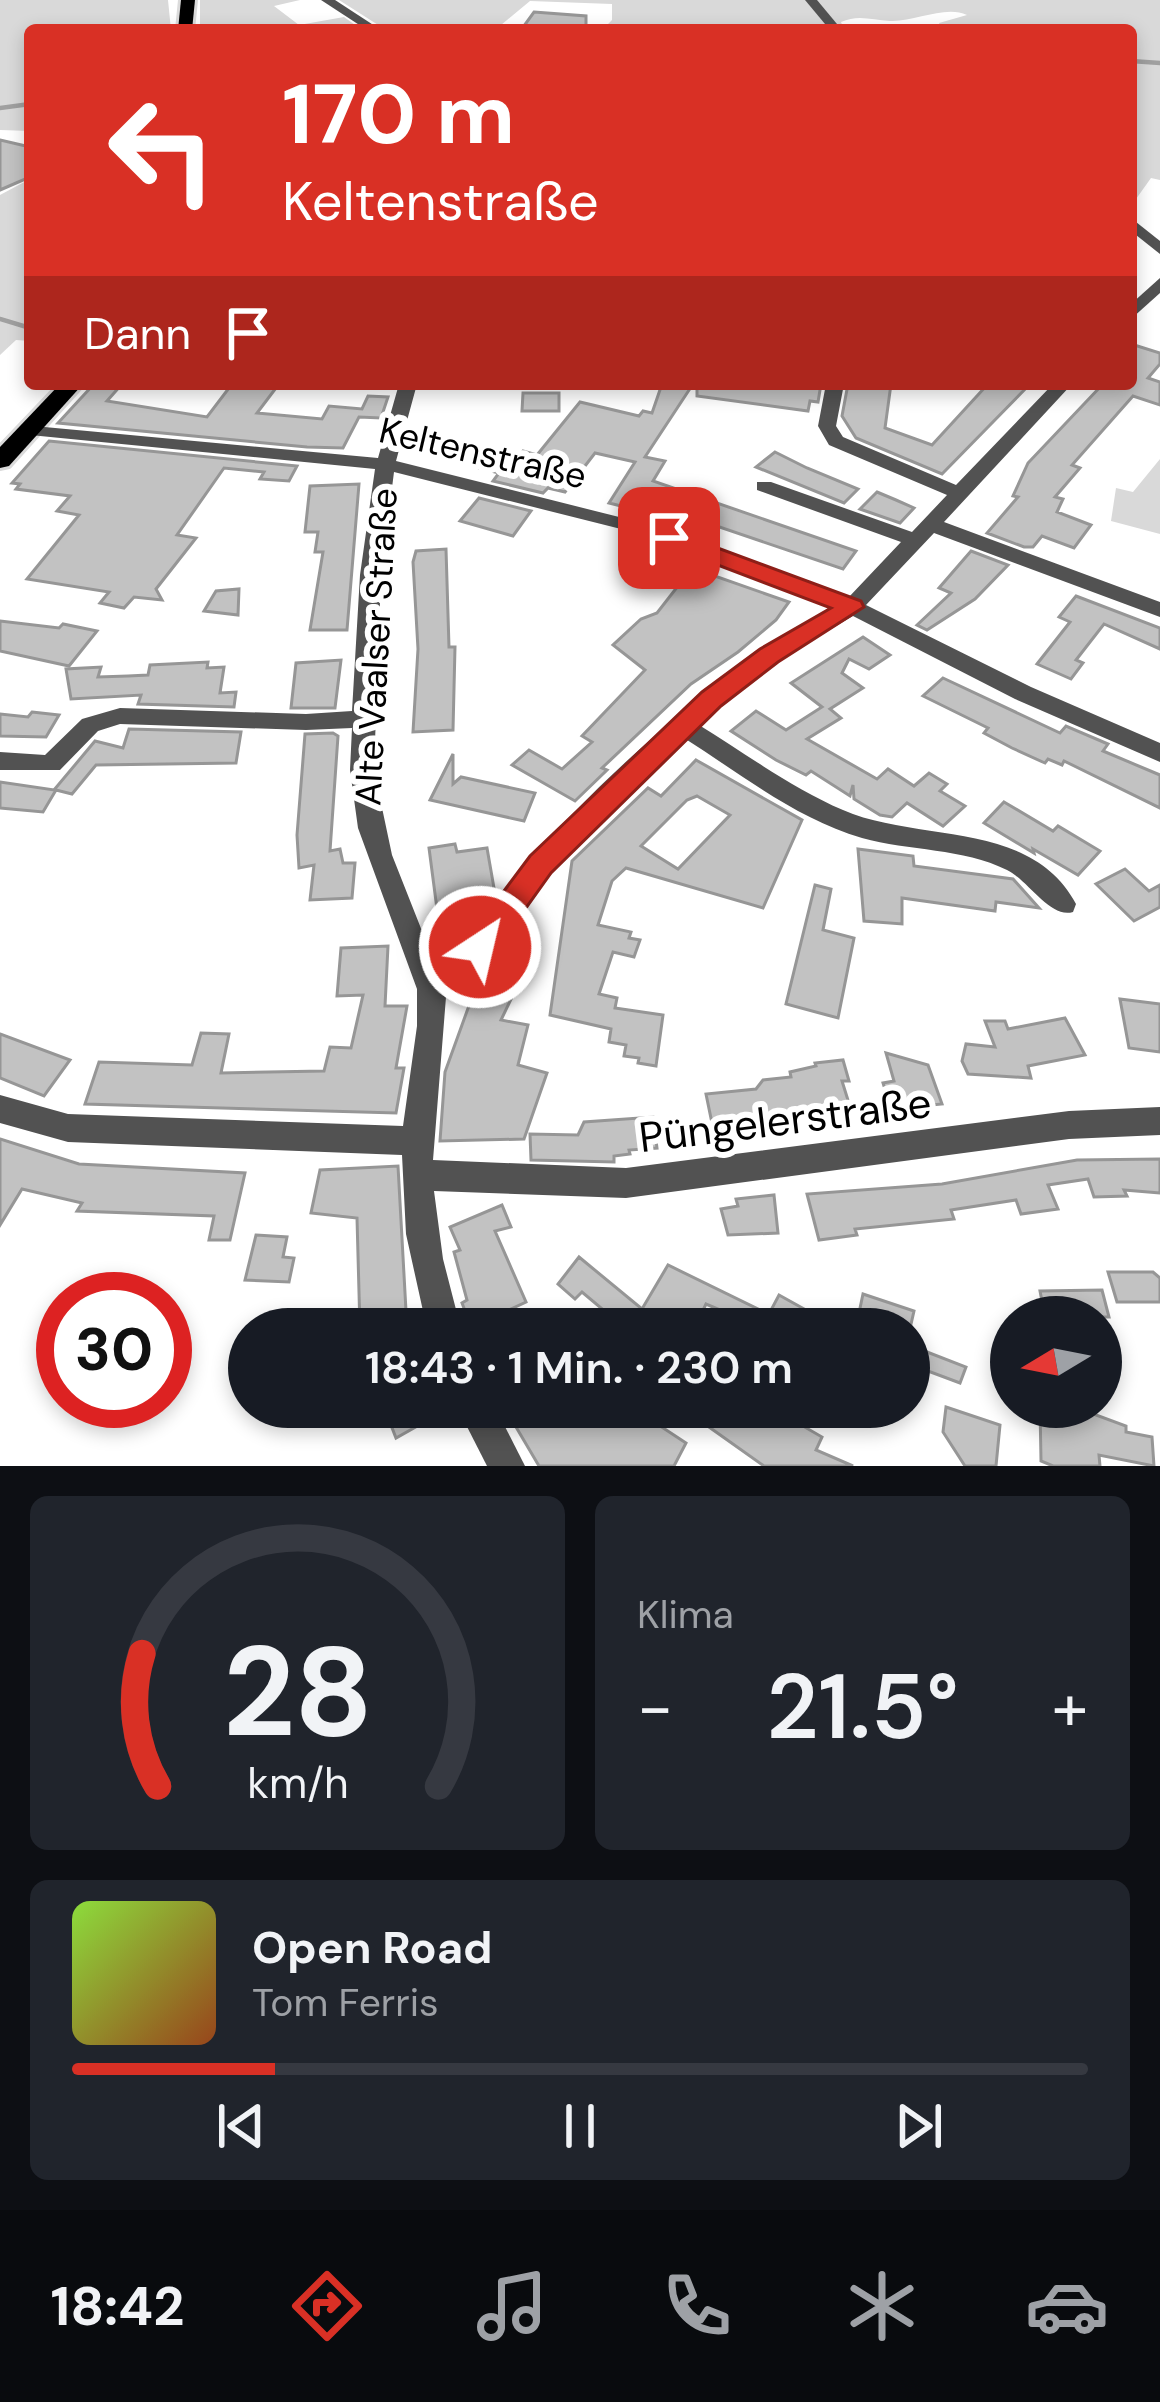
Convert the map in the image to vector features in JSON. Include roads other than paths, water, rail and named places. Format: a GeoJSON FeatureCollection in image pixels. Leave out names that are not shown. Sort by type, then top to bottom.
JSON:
{"type":"FeatureCollection","features":[{"type":"Feature","properties":{"kind":"main road"},"geometry":{"type":"LineString","coordinates":[[0,461],[66,390]]}},
{"type":"Feature","properties":{"kind":"street"},"geometry":{"type":"LineString","coordinates":[[327,0],[365,24]]}},
{"type":"Feature","properties":{"kind":"street"},"geometry":{"type":"LineString","coordinates":[[811,0],[831,24]]}},
{"type":"Feature","properties":{"kind":"street"},"geometry":{"type":"LineString","coordinates":[[1137,228],[1160,249]]}},
{"type":"Feature","properties":{"kind":"street"},"geometry":{"type":"LineString","coordinates":[[1137,308],[1160,283]]}},
{"type":"Feature","properties":{"kind":"street","name":"Alte Vaalser Straße"},"geometry":{"type":"LineString","coordinates":[[406,390],[377,518],[364,812],[373,850],[431,989],[433,1012],[417,1141],[437,1308]]}},
{"type":"Feature","properties":{"kind":"street"},"geometry":{"type":"LineString","coordinates":[[834,390],[827,425],[836,441],[959,493]]}},
{"type":"Feature","properties":{"kind":"street"},"geometry":{"type":"LineString","coordinates":[[431,989],[463,972],[541,864],[683,726],[769,656],[852,607],[1057,390]]}},
{"type":"Feature","properties":{"kind":"street","name":"Keltenstraße"},"geometry":{"type":"LineString","coordinates":[[30,429],[386,464],[646,530],[852,607],[1023,693],[1160,753]]}},
{"type":"Feature","properties":{"kind":"street"},"geometry":{"type":"LineString","coordinates":[[764,486],[1091,582],[1160,610]]}},
{"type":"Feature","properties":{"kind":"street"},"geometry":{"type":"LineString","coordinates":[[0,761],[51,764],[90,725],[119,716],[365,719]]}},
{"type":"Feature","properties":{"kind":"street"},"geometry":{"type":"LineString","coordinates":[[683,726],[855,826],[1018,861],[1044,878],[1063,904]]}},
{"type":"Feature","properties":{"kind":"street"},"geometry":{"type":"LineString","coordinates":[[0,1109],[68,1128],[417,1141]]}},
{"type":"Feature","properties":{"kind":"street","name":"Püngelerstraße"},"geometry":{"type":"LineString","coordinates":[[419,1175],[626,1184],[1069,1125],[1160,1121]]}},
{"type":"Feature","properties":{"kind":"street"},"geometry":{"type":"LineString","coordinates":[[486,1428],[507,1466]]}},
{"type":"Feature","properties":{"kind":"waterway"},"geometry":{"type":"LineString","coordinates":[[1137,61],[1160,63]]}},
{"type":"Feature","properties":{"kind":"waterway"},"geometry":{"type":"LineString","coordinates":[[0,108],[24,105]]}},
{"type":"Feature","properties":{"kind":"waterway"},"geometry":{"type":"LineString","coordinates":[[0,319],[24,326]]}}]}
